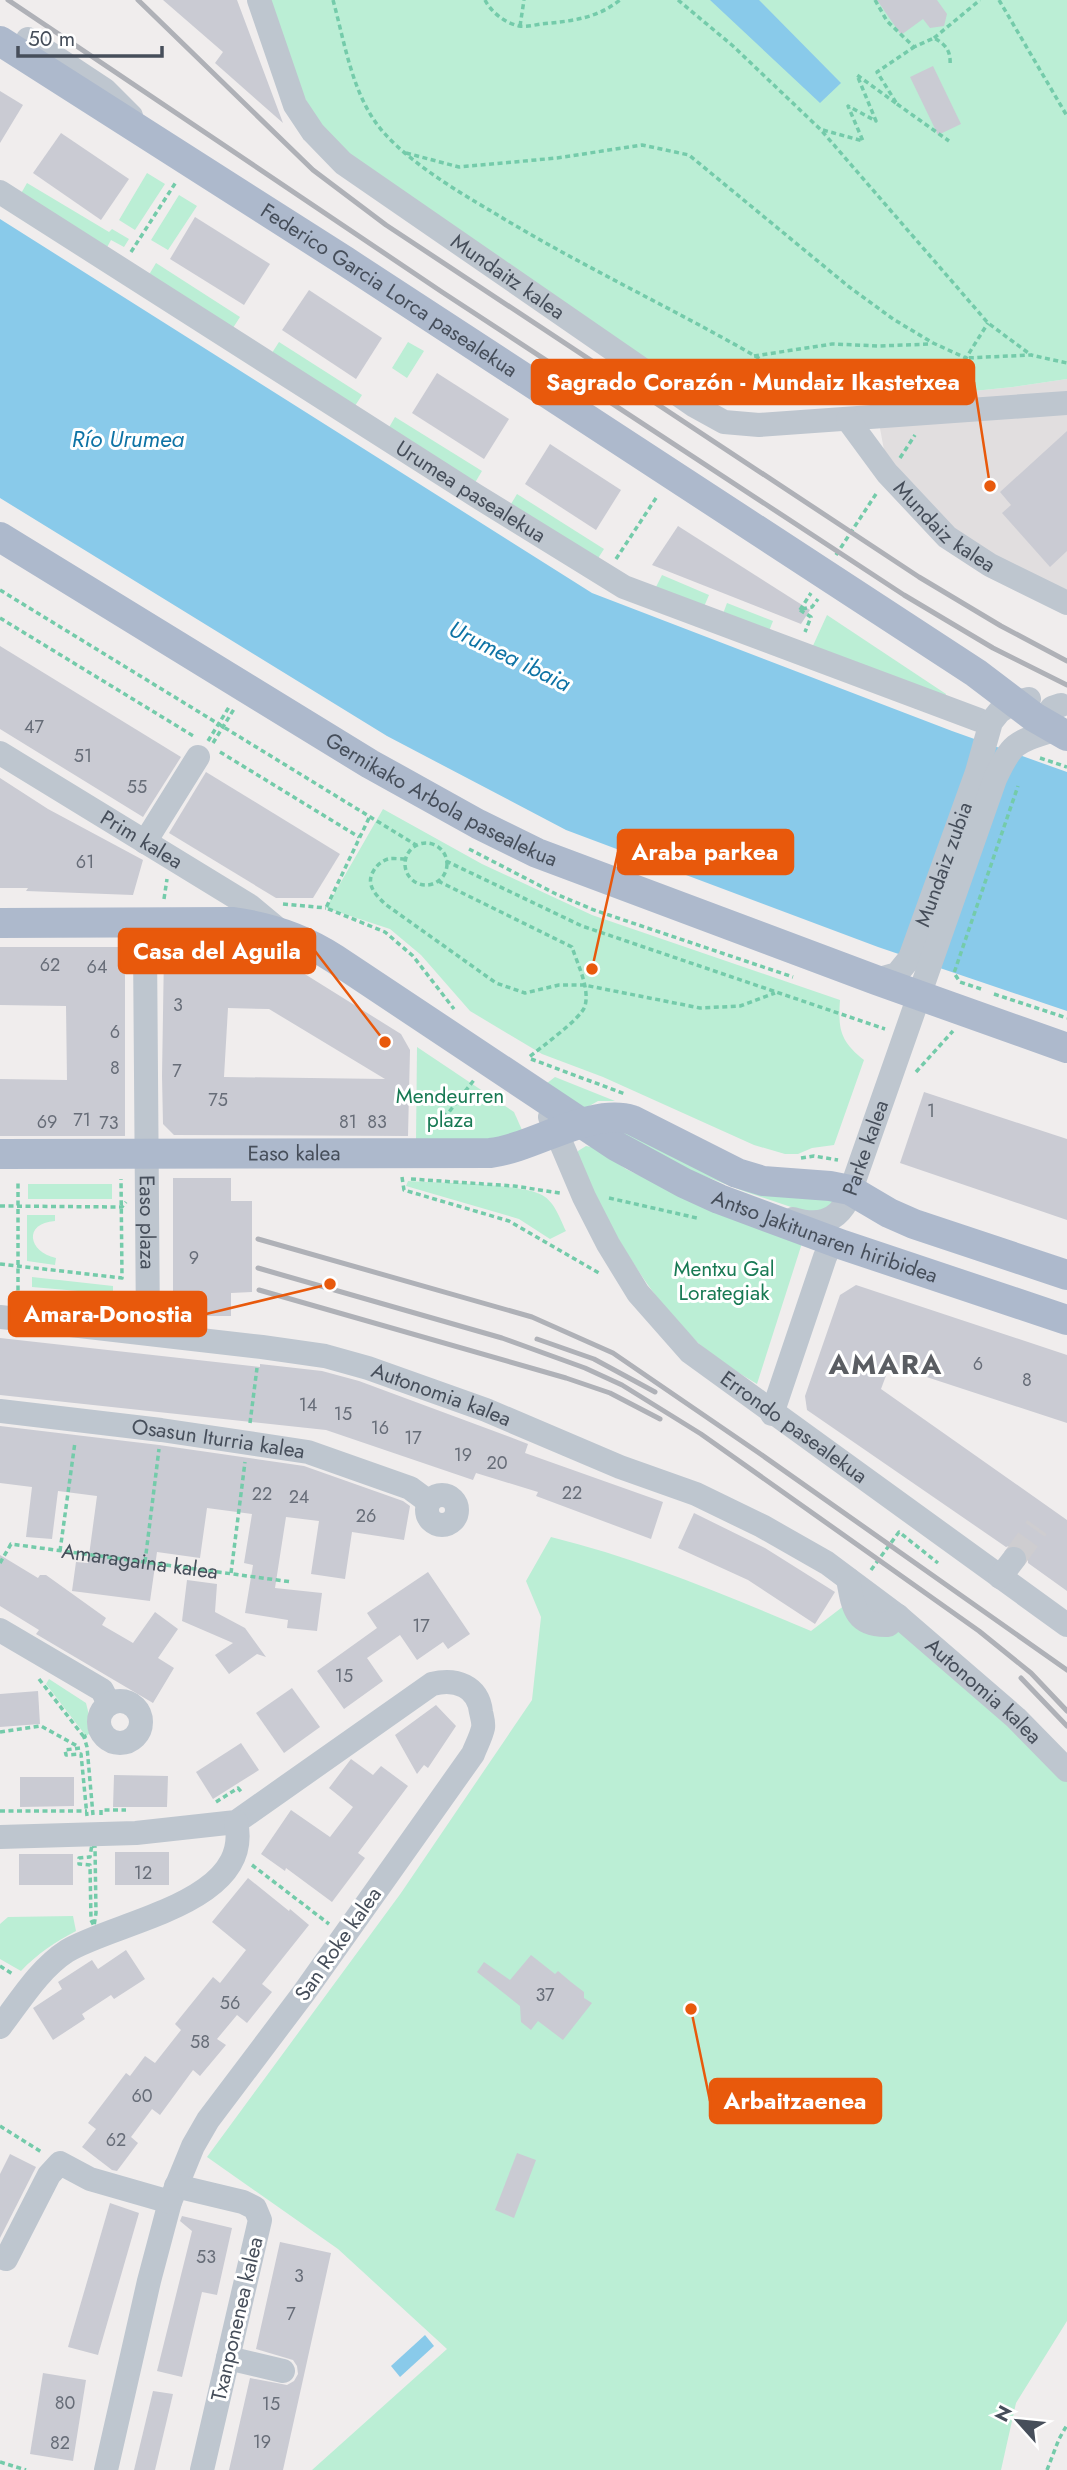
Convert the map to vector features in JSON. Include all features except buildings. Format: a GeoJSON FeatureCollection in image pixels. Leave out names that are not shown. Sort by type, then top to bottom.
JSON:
{"type":"FeatureCollection","features":[{"type":"Feature","properties":{"kind":"main road","name":"Federico Garcia Lorca pasealekua"},"geometry":{"type":"LineString","coordinates":[[14,40],[155,140],[672,474],[953,658],[1015,702],[1062,720]]}},
{"type":"Feature","properties":{"kind":"main road","name":"Gernikako Arbola pasealekua"},"geometry":{"type":"LineString","coordinates":[[0,537],[370,764],[478,824],[537,853],[918,996],[1067,1048]]}},
{"type":"Feature","properties":{"kind":"main road"},"geometry":{"type":"LineString","coordinates":[[0,923],[232,922],[280,931],[318,948],[523,1070]]}},
{"type":"Feature","properties":{"kind":"main road","name":"Antso Jakitunaren hiribidea"},"geometry":{"type":"LineString","coordinates":[[523,1070],[576,1154]]}},
{"type":"Feature","properties":{"kind":"main road","name":"Antso Jakitunaren hiribidea"},"geometry":{"type":"LineString","coordinates":[[576,1154],[614,1116],[632,1120],[728,1169],[756,1179],[781,1184],[830,1186],[855,1179],[889,1213],[914,1224],[1067,1275]]}},
{"type":"Feature","properties":{"kind":"main road","name":"Antso Jakitunaren hiribidea"},"geometry":{"type":"LineString","coordinates":[[576,1154],[615,1146],[684,1183],[755,1212],[1067,1320]]}},
{"type":"Feature","properties":{"kind":"main road","name":"Easo kalea"},"geometry":{"type":"LineString","coordinates":[[0,1154],[146,1153],[399,1170],[504,1151],[576,1154]]}},
{"type":"Feature","properties":{"kind":"street","name":"Mundaitz kalea"},"geometry":{"type":"LineString","coordinates":[[259,0],[295,105],[313,132],[343,163],[683,399],[724,422],[759,425],[1067,403]]}},
{"type":"Feature","properties":{"kind":"street","name":"Urumea pasealekua"},"geometry":{"type":"LineString","coordinates":[[0,192],[624,587],[796,652],[984,731]]}},
{"type":"Feature","properties":{"kind":"street","name":"Mundaiz kalea"},"geometry":{"type":"LineString","coordinates":[[848,420],[887,473],[947,537],[990,565],[1067,603]]}},
{"type":"Feature","properties":{"kind":"street","name":"Federico Garcia Lorca pasealekua"},"geometry":{"type":"LineString","coordinates":[[953,658],[976,684],[984,698],[989,714],[984,731]]}},
{"type":"Feature","properties":{"kind":"street"},"geometry":{"type":"LineString","coordinates":[[984,731],[999,712],[1015,702]]}},
{"type":"Feature","properties":{"kind":"street","name":"Mundaiz zubia"},"geometry":{"type":"LineString","coordinates":[[919,961],[995,779],[1017,745],[1062,720]]}},
{"type":"Feature","properties":{"kind":"street","name":"Mundaiz zubia"},"geometry":{"type":"LineString","coordinates":[[918,996],[919,961],[977,772],[984,731]]}},
{"type":"Feature","properties":{"kind":"street"},"geometry":{"type":"LineString","coordinates":[[145,842],[202,751]]}},
{"type":"Feature","properties":{"kind":"street","name":"Prim kalea"},"geometry":{"type":"LineString","coordinates":[[0,753],[250,906],[280,931]]}},
{"type":"Feature","properties":{"kind":"street","name":"Easo plaza"},"geometry":{"type":"LineString","coordinates":[[139,922],[145,945],[148,1333]]}},
{"type":"Feature","properties":{"kind":"street"},"geometry":{"type":"LineString","coordinates":[[876,980],[897,974],[919,961]]}},
{"type":"Feature","properties":{"kind":"street","name":"Parke kalea"},"geometry":{"type":"LineString","coordinates":[[755,1212],[770,1211],[802,1222],[820,1223],[843,1209],[918,996]]}},
{"type":"Feature","properties":{"kind":"street","name":"Errondo pasealekua"},"geometry":{"type":"LineString","coordinates":[[576,1154],[608,1244],[638,1293],[690,1352],[772,1414],[1007,1568],[1067,1625]]}},
{"type":"Feature","properties":{"kind":"street"},"geometry":{"type":"LineString","coordinates":[[772,1414],[825,1257],[833,1241]]}},
{"type":"Feature","properties":{"kind":"street","name":"Autonomia kalea"},"geometry":{"type":"LineString","coordinates":[[9,1313],[325,1356],[368,1368],[486,1410],[620,1467],[695,1494],[808,1550],[857,1578],[852,1603],[861,1618],[872,1626],[888,1625],[898,1616],[1016,1718],[1067,1770]]}},
{"type":"Feature","properties":{"kind":"street","name":"Osasun Iturria kalea"},"geometry":{"type":"LineString","coordinates":[[0,1411],[320,1455],[410,1488],[429,1502]]}},
{"type":"Feature","properties":{"kind":"street"},"geometry":{"type":"LineString","coordinates":[[0,1630],[102,1690],[109,1704]]}},
{"type":"Feature","properties":{"kind":"street","name":"San Roke kalea"},"geometry":{"type":"LineString","coordinates":[[0,1837],[136,1833],[236,1822],[432,1684],[445,1680],[462,1684],[480,1699],[483,1726],[473,1754],[303,1994],[208,2120],[193,2146],[173,2194],[149,2281],[106,2470]]}},
{"type":"Feature","properties":{"kind":"street"},"geometry":{"type":"LineString","coordinates":[[122,1701],[134,1706],[141,1719],[138,1732],[128,1741],[114,1742],[90,1737],[100,1714],[109,1704],[122,1701]]}},
{"type":"Feature","properties":{"kind":"street"},"geometry":{"type":"LineString","coordinates":[[0,2027],[37,1977],[66,1952],[202,1893],[225,1873],[236,1854],[239,1835],[236,1822]]}},
{"type":"Feature","properties":{"kind":"street"},"geometry":{"type":"LineString","coordinates":[[6,2259],[49,2175],[60,2163],[90,2179],[173,2194]]}},
{"type":"Feature","properties":{"kind":"street","name":"Txanponenea kalea"},"geometry":{"type":"LineString","coordinates":[[173,2194],[243,2202],[255,2208],[260,2220],[202,2470]]}},
{"type":"Feature","properties":{"kind":"street"},"geometry":{"type":"LineString","coordinates":[[228,2358],[283,2371]]}},
{"type":"Feature","properties":{"kind":"path"},"geometry":{"type":"LineString","coordinates":[[333,0],[354,79],[374,121],[404,152],[450,187],[544,244],[779,369],[828,401],[848,420]]}},
{"type":"Feature","properties":{"kind":"path"},"geometry":{"type":"LineString","coordinates":[[485,0],[489,9],[520,26],[581,20],[608,10],[620,0]]}},
{"type":"Feature","properties":{"kind":"path"},"geometry":{"type":"LineString","coordinates":[[520,26],[524,0]]}},
{"type":"Feature","properties":{"kind":"path"},"geometry":{"type":"LineString","coordinates":[[678,0],[733,46],[821,130],[988,323],[1031,355]]}},
{"type":"Feature","properties":{"kind":"path"},"geometry":{"type":"LineString","coordinates":[[875,0],[887,21],[914,47]]}},
{"type":"Feature","properties":{"kind":"path"},"geometry":{"type":"LineString","coordinates":[[897,104],[877,72],[914,47],[934,38],[980,0]]}},
{"type":"Feature","properties":{"kind":"path"},"geometry":{"type":"LineString","coordinates":[[999,0],[1067,116]]}},
{"type":"Feature","properties":{"kind":"path"},"geometry":{"type":"LineString","coordinates":[[934,38],[944,43],[951,55],[950,66]]}},
{"type":"Feature","properties":{"kind":"path"},"geometry":{"type":"LineString","coordinates":[[821,130],[863,141],[848,106],[876,121],[857,75],[949,141]]}},
{"type":"Feature","properties":{"kind":"path"},"geometry":{"type":"LineString","coordinates":[[404,152],[459,167],[558,158],[642,145],[689,155],[848,286],[933,344],[966,358],[1031,355],[1067,363]]}},
{"type":"Feature","properties":{"kind":"path"},"geometry":{"type":"LineString","coordinates":[[121,269],[189,162]]}},
{"type":"Feature","properties":{"kind":"path"},"geometry":{"type":"LineString","coordinates":[[951,381],[988,323]]}},
{"type":"Feature","properties":{"kind":"path"},"geometry":{"type":"LineString","coordinates":[[754,356],[832,344],[933,344]]}},
{"type":"Feature","properties":{"kind":"path"},"geometry":{"type":"LineString","coordinates":[[606,575],[672,474]]}},
{"type":"Feature","properties":{"kind":"path"},"geometry":{"type":"LineString","coordinates":[[0,590],[416,845]]}},
{"type":"Feature","properties":{"kind":"path"},"geometry":{"type":"LineString","coordinates":[[796,652],[811,617],[800,610],[812,607],[819,597]]}},
{"type":"Feature","properties":{"kind":"path"},"geometry":{"type":"LineString","coordinates":[[0,618],[202,751],[359,837]]}},
{"type":"Feature","properties":{"kind":"path"},"geometry":{"type":"LineString","coordinates":[[202,751],[229,707]]}},
{"type":"Feature","properties":{"kind":"path"},"geometry":{"type":"LineString","coordinates":[[1018,784],[954,973],[960,982],[1067,1018]]}},
{"type":"Feature","properties":{"kind":"path"},"geometry":{"type":"LineString","coordinates":[[369,818],[326,908],[385,932],[413,956],[455,1010]]}},
{"type":"Feature","properties":{"kind":"path"},"geometry":{"type":"LineString","coordinates":[[416,845],[435,845],[440,849],[446,860],[445,872],[438,881],[426,884],[414,881],[406,872],[405,859],[416,845]]}},
{"type":"Feature","properties":{"kind":"path"},"geometry":{"type":"LineString","coordinates":[[405,859],[387,859],[379,864],[370,881],[374,893],[385,904],[496,984],[525,993],[559,985],[584,985],[700,1008],[740,1006],[775,993]]}},
{"type":"Feature","properties":{"kind":"path"},"geometry":{"type":"LineString","coordinates":[[446,860],[582,926],[905,1036]]}},
{"type":"Feature","properties":{"kind":"path"},"geometry":{"type":"LineString","coordinates":[[438,881],[572,947],[584,985],[585,1004],[578,1017],[523,1070]]}},
{"type":"Feature","properties":{"kind":"path"},"geometry":{"type":"LineString","coordinates":[[523,1070],[580,1075],[631,1096]]}},
{"type":"Feature","properties":{"kind":"path"},"geometry":{"type":"LineString","coordinates":[[476,1077],[449,1112],[436,1124],[405,1142],[399,1170],[404,1190],[509,1222],[609,1279]]}},
{"type":"Feature","properties":{"kind":"path"},"geometry":{"type":"LineString","coordinates":[[399,1170],[514,1186],[576,1154],[631,1202],[700,1218]]}},
{"type":"Feature","properties":{"kind":"path"},"geometry":{"type":"LineString","coordinates":[[795,1159],[814,1156],[834,1158],[855,1179]]}},
{"type":"Feature","properties":{"kind":"path"},"geometry":{"type":"LineString","coordinates":[[0,1264],[122,1278],[121,1179]]}},
{"type":"Feature","properties":{"kind":"path"},"geometry":{"type":"LineString","coordinates":[[9,1313],[18,1266],[18,1180]]}},
{"type":"Feature","properties":{"kind":"path"},"geometry":{"type":"LineString","coordinates":[[0,1206],[122,1206],[140,1187],[146,1187]]}},
{"type":"Feature","properties":{"kind":"path"},"geometry":{"type":"LineString","coordinates":[[231,1573],[258,1362]]}},
{"type":"Feature","properties":{"kind":"path"},"geometry":{"type":"LineString","coordinates":[[60,1551],[76,1432]]}},
{"type":"Feature","properties":{"kind":"path"},"geometry":{"type":"LineString","coordinates":[[145,1562],[160,1442]]}},
{"type":"Feature","properties":{"kind":"path"},"geometry":{"type":"LineString","coordinates":[[857,1578],[899,1532],[938,1563]]}},
{"type":"Feature","properties":{"kind":"path","name":"Amaragaina kalea"},"geometry":{"type":"LineString","coordinates":[[0,1563],[11,1544],[292,1581]]}},
{"type":"Feature","properties":{"kind":"path"},"geometry":{"type":"LineString","coordinates":[[36,1674],[90,1737],[94,1825]]}},
{"type":"Feature","properties":{"kind":"path"},"geometry":{"type":"LineString","coordinates":[[0,1732],[41,1726],[80,1748]]}},
{"type":"Feature","properties":{"kind":"path"},"geometry":{"type":"LineString","coordinates":[[88,1825],[81,1754],[66,1755],[65,1750],[80,1748],[90,1737]]}},
{"type":"Feature","properties":{"kind":"path"},"geometry":{"type":"LineString","coordinates":[[0,1811],[87,1811]]}},
{"type":"Feature","properties":{"kind":"path"},"geometry":{"type":"LineString","coordinates":[[91,1920],[90,1865],[79,1864],[79,1858],[90,1857],[93,1847],[96,1913]]}},
{"type":"Feature","properties":{"kind":"path"},"geometry":{"type":"LineString","coordinates":[[236,1854],[333,1928]]}},
{"type":"Feature","properties":{"kind":"path"},"geometry":{"type":"LineString","coordinates":[[0,1966],[19,1978]]}},
{"type":"Feature","properties":{"kind":"path"},"geometry":{"type":"LineString","coordinates":[[0,2126],[60,2163]]}},
{"type":"Feature","properties":{"kind":"path"},"geometry":{"type":"LineString","coordinates":[[1047,2470],[1067,2425]]}},
{"type":"Feature","properties":{"kind":"path"},"geometry":{"type":"LineString","coordinates":[[0,2462],[26,2470]]}},
{"type":"Feature","properties":{"kind":"shaded area"},"geometry":{"type":"Polygon","coordinates":[[[1067,379],[1067,590],[987,554],[942,522],[884,450],[875,401],[1067,379]]]}},
{"type":"Feature","properties":{"kind":"green space"},"geometry":{"type":"Polygon","coordinates":[[[267,0],[1067,0],[1067,379],[875,401],[760,404],[719,401],[684,388],[352,159],[322,129],[303,95],[267,0]]]}},
{"type":"Feature","properties":{"kind":"green space"},"geometry":{"type":"Polygon","coordinates":[[[147,173],[165,184],[135,230],[119,220],[147,173]]]}},
{"type":"Feature","properties":{"kind":"green space"},"geometry":{"type":"Polygon","coordinates":[[[27,183],[109,232],[112,229],[129,239],[124,247],[111,240],[105,251],[19,197],[27,183]]]}},
{"type":"Feature","properties":{"kind":"green space"},"geometry":{"type":"Polygon","coordinates":[[[179,195],[197,206],[168,250],[151,240],[179,195]]]}},
{"type":"Feature","properties":{"kind":"green space"},"geometry":{"type":"Polygon","coordinates":[[[156,263],[240,317],[231,331],[147,278],[156,263]]]}},
{"type":"Feature","properties":{"kind":"green space"},"geometry":{"type":"Polygon","coordinates":[[[279,342],[362,395],[353,409],[270,356],[279,342]]]}},
{"type":"Feature","properties":{"kind":"green space"},"geometry":{"type":"Polygon","coordinates":[[[408,342],[424,351],[407,378],[392,368],[408,342]]]}},
{"type":"Feature","properties":{"kind":"green space"},"geometry":{"type":"Polygon","coordinates":[[[395,417],[482,471],[473,486],[387,431],[395,417]]]}},
{"type":"Feature","properties":{"kind":"green space"},"geometry":{"type":"Polygon","coordinates":[[[517,494],[604,549],[595,563],[508,509],[517,494]]]}},
{"type":"Feature","properties":{"kind":"green space"},"geometry":{"type":"Polygon","coordinates":[[[662,575],[709,595],[703,609],[654,591],[662,575]]]}},
{"type":"Feature","properties":{"kind":"green space"},"geometry":{"type":"Polygon","coordinates":[[[727,603],[773,621],[767,636],[721,619],[727,603]]]}},
{"type":"Feature","properties":{"kind":"green space"},"geometry":{"type":"Polygon","coordinates":[[[827,615],[946,694],[944,700],[811,650],[827,615]]]}},
{"type":"Feature","properties":{"kind":"green space"},"geometry":{"type":"Polygon","coordinates":[[[383,809],[482,864],[592,915],[840,1000],[842,1034],[850,1047],[864,1060],[834,1145],[812,1148],[798,1154],[785,1154],[754,1145],[603,1077],[542,1054],[470,1011],[421,955],[390,929],[326,908],[383,809]]]}},
{"type":"Feature","properties":{"kind":"green space","name":"Mendeurren plaza"},"geometry":{"type":"Polygon","coordinates":[[[417,1047],[514,1112],[522,1130],[494,1141],[416,1140],[417,1047]]]}},
{"type":"Feature","properties":{"kind":"green space"},"geometry":{"type":"Polygon","coordinates":[[[555,1077],[615,1101],[598,1101],[584,1109],[546,1084],[555,1077]]]}},
{"type":"Feature","properties":{"kind":"green space"},"geometry":{"type":"Polygon","coordinates":[[[615,1130],[830,1197],[834,1203],[820,1212],[803,1211],[746,1192],[694,1172],[615,1130]]]}},
{"type":"Feature","properties":{"kind":"green space","name":"Mentxu Gal Lorategiak"},"geometry":{"type":"Polygon","coordinates":[[[586,1146],[596,1148],[626,1169],[686,1198],[803,1240],[757,1384],[699,1344],[674,1318],[642,1277],[577,1164],[578,1151],[586,1146]]]}},
{"type":"Feature","properties":{"kind":"green space"},"geometry":{"type":"Polygon","coordinates":[[[408,1181],[498,1186],[531,1191],[550,1202],[566,1231],[550,1239],[519,1219],[406,1186],[408,1181]]]}},
{"type":"Feature","properties":{"kind":"green space"},"geometry":{"type":"Polygon","coordinates":[[[28,1184],[112,1184],[112,1199],[28,1199],[28,1184]]]}},
{"type":"Feature","properties":{"kind":"green space"},"geometry":{"type":"Polygon","coordinates":[[[27,1215],[55,1215],[55,1221],[38,1227],[33,1238],[40,1250],[56,1258],[55,1265],[27,1261],[27,1215]]]}},
{"type":"Feature","properties":{"kind":"green space"},"geometry":{"type":"Polygon","coordinates":[[[32,1277],[113,1286],[113,1294],[32,1287],[32,1277]]]}},
{"type":"Feature","properties":{"kind":"green space"},"geometry":{"type":"Polygon","coordinates":[[[551,1537],[650,1567],[811,1631],[845,1605],[901,1630],[1067,1779],[1067,2321],[1016,2403],[1001,2470],[312,2470],[447,2349],[338,2249],[207,2157],[401,1893],[532,1700],[541,1617],[526,1581],[551,1537]]]}},
{"type":"Feature","properties":{"kind":"green space"},"geometry":{"type":"Polygon","coordinates":[[[49,1679],[86,1703],[93,1731],[86,1736],[46,1684],[49,1679]]]}},
{"type":"Feature","properties":{"kind":"green space"},"geometry":{"type":"Polygon","coordinates":[[[73,1916],[76,1931],[33,1959],[21,1971],[0,1959],[0,1924],[8,1917],[73,1916]]]}},
{"type":"Feature","properties":{"kind":"water"},"geometry":{"type":"Polygon","coordinates":[[[710,0],[759,0],[841,83],[820,103],[710,0]]]}},
{"type":"Feature","properties":{"kind":"water","name":"Río Urumea"},"geometry":{"type":"Polygon","coordinates":[[[0,219],[592,593],[952,731],[1067,772],[1067,1011],[878,947],[566,830],[387,736],[0,498],[0,219]]]}},
{"type":"Feature","properties":{"kind":"water"},"geometry":{"type":"Polygon","coordinates":[[[425,2335],[434,2346],[400,2377],[391,2366],[425,2335]]]}},
{"type":"Feature","properties":{"kind":"tunnel"},"geometry":{"type":"LineString","coordinates":[[1014,1559],[1037,1527]]}},
{"type":"Feature","properties":{"kind":"railway"},"geometry":{"type":"LineString","coordinates":[[8,0],[442,292],[904,595],[993,648],[1067,685]]}},
{"type":"Feature","properties":{"kind":"railway"},"geometry":{"type":"LineString","coordinates":[[138,0],[313,170],[386,225],[919,577],[1001,626],[1067,661]]}},
{"type":"Feature","properties":{"kind":"railway"},"geometry":{"type":"LineString","coordinates":[[258,1239],[532,1317],[613,1353],[1067,1670]]}},
{"type":"Feature","properties":{"kind":"railway"},"geometry":{"type":"LineString","coordinates":[[258,1268],[502,1338],[585,1368],[622,1385],[701,1434],[979,1631],[1031,1673],[1067,1711]]}},
{"type":"Feature","properties":{"kind":"railway"},"geometry":{"type":"LineString","coordinates":[[259,1290],[566,1378],[610,1393],[660,1419]]}},
{"type":"Feature","properties":{"kind":"railway"},"geometry":{"type":"LineString","coordinates":[[537,1339],[594,1359],[655,1392]]}},
{"type":"Feature","properties":{"kind":"railway"},"geometry":{"type":"LineString","coordinates":[[1021,1678],[1067,1726]]}},
{"type":"Feature","properties":{"kind":"place","name":"Sagrado Corazón - Mundaiz Ikastetxea"},"geometry":{"type":"Point","coordinates":[990,486]}},
{"type":"Feature","properties":{"kind":"place","name":"Araba parkea"},"geometry":{"type":"Point","coordinates":[592,969]}},
{"type":"Feature","properties":{"kind":"place","name":"Casa del Aguila"},"geometry":{"type":"Point","coordinates":[385,1042]}},
{"type":"Feature","properties":{"kind":"place","name":"Amara-Donostia"},"geometry":{"type":"Point","coordinates":[330,1284]}},
{"type":"Feature","properties":{"kind":"place","name":"Arbaitzaenea"},"geometry":{"type":"Point","coordinates":[691,2009]}},
{"type":"Feature","properties":{"kind":"district","name":"AMARA"},"geometry":{"type":"Point","coordinates":[886,1364]}},
{"type":"Feature","properties":{"kind":"water label","name":"Urumea ibaia"},"geometry":{"type":"Point","coordinates":[510,656]}}]}
